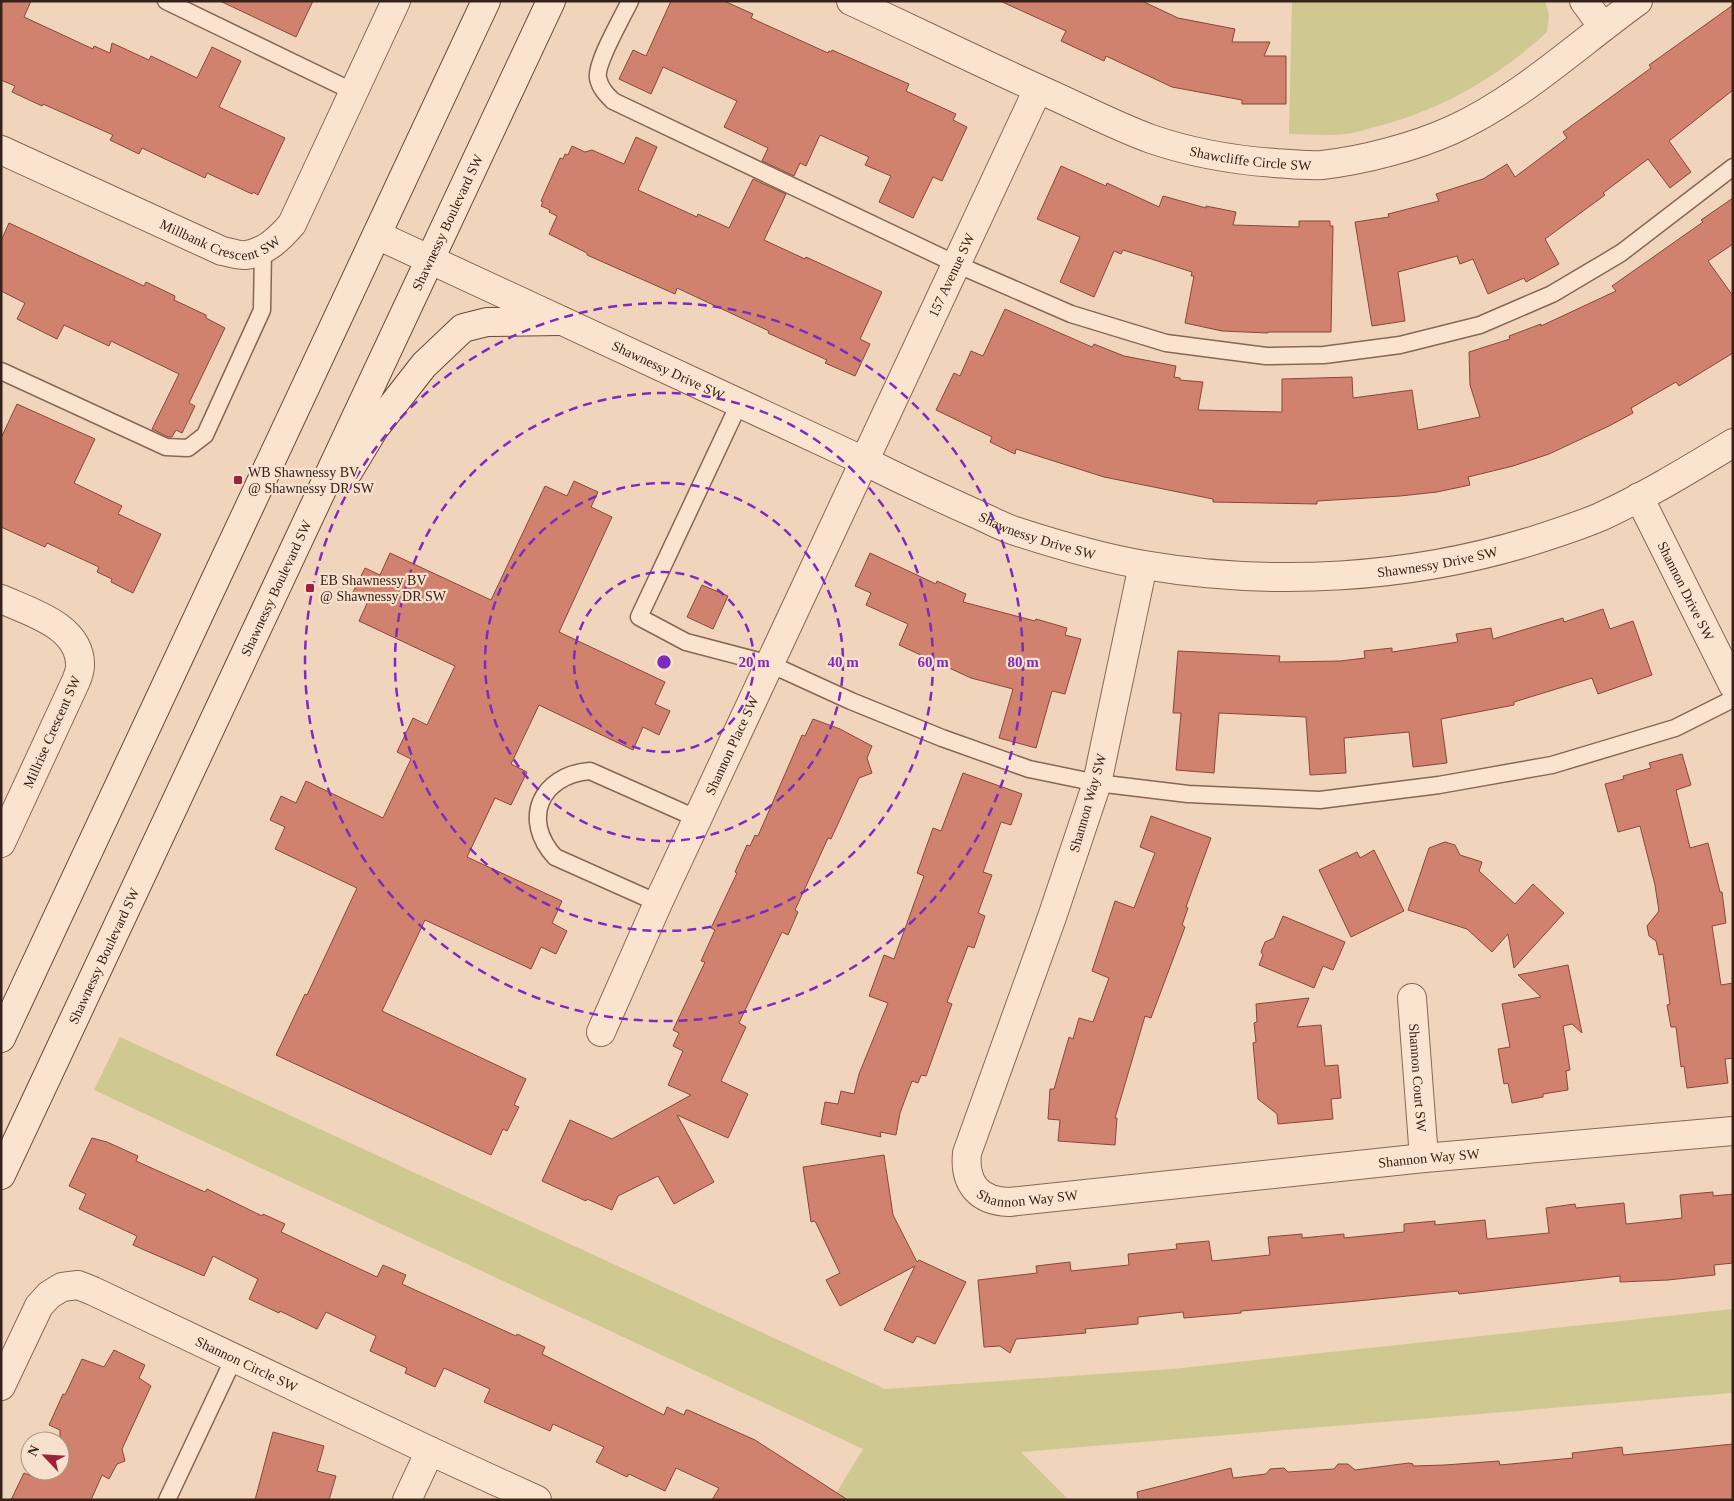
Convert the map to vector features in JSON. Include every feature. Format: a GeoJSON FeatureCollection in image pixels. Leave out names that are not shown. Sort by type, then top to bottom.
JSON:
{"type":"FeatureCollection","features":[{"type":"Feature","properties":{"kind":"street","name":"Millbank Crescent SW"},"geometry":{"type":"LineString","coordinates":[[1,150],[222,251],[245,255],[263,249],[277,240],[292,224],[396,1]]}},
{"type":"Feature","properties":{"kind":"street"},"geometry":{"type":"LineString","coordinates":[[1,1038],[486,1]]}},
{"type":"Feature","properties":{"kind":"street","name":"Shawnessy Boulevard SW"},"geometry":{"type":"LineString","coordinates":[[1,1176],[551,1]]}},
{"type":"Feature","properties":{"kind":"street"},"geometry":{"type":"LineString","coordinates":[[1584,1],[1603,26]]}},
{"type":"Feature","properties":{"kind":"street","name":"Shawcliffe Circle SW"},"geometry":{"type":"LineString","coordinates":[[861,3],[1038,89],[1150,139],[1186,150],[1248,161],[1322,165],[1422,143],[1454,129],[1488,111],[1524,87],[1638,1]]}},
{"type":"Feature","properties":{"kind":"street","name":"157 Avenue SW"},"geometry":{"type":"LineString","coordinates":[[864,461],[1038,89]]}},
{"type":"Feature","properties":{"kind":"street","name":"Shawnessy Drive SW"},"geometry":{"type":"LineString","coordinates":[[377,236],[1013,530],[1085,551],[1143,565],[1214,574],[1282,578],[1362,574],[1453,562],[1509,548],[1568,530],[1600,517],[1733,443]]}},
{"type":"Feature","properties":{"kind":"street"},"geometry":{"type":"LineString","coordinates":[[278,584],[374,430],[424,365],[457,334],[464,328],[487,322],[562,322]]}},
{"type":"Feature","properties":{"kind":"street","name":"Shannon Place SW"},"geometry":{"type":"LineString","coordinates":[[601,1032],[658,903],[864,461]]}},
{"type":"Feature","properties":{"kind":"street","name":"Shannon Drive SW"},"geometry":{"type":"LineString","coordinates":[[1639,497],[1733,685]]}},
{"type":"Feature","properties":{"kind":"street","name":"Shannon Way SW"},"geometry":{"type":"LineString","coordinates":[[1143,565],[1096,783],[1052,916],[967,1153],[967,1174],[979,1192],[998,1202],[1009,1202],[1424,1158],[1733,1131]]}},
{"type":"Feature","properties":{"kind":"street","name":"Millrise Crescent SW"},"geometry":{"type":"LineString","coordinates":[[1,598],[62,629],[75,646],[79,656],[80,667],[76,681],[4,828]]}},
{"type":"Feature","properties":{"kind":"street","name":"Shannon Court SW"},"geometry":{"type":"LineString","coordinates":[[1412,998],[1424,1158]]}},
{"type":"Feature","properties":{"kind":"street","name":"Shannon Circle SW"},"geometry":{"type":"LineString","coordinates":[[1,1386],[38,1306],[49,1295],[62,1287],[78,1286],[93,1291],[537,1500]]}},
{"type":"Feature","properties":{"kind":"street"},"geometry":{"type":"LineString","coordinates":[[406,1500],[430,1451]]}},
{"type":"Feature","properties":{"kind":"lane"},"geometry":{"type":"LineString","coordinates":[[630,1],[602,60],[597,76],[602,91],[613,101],[956,264],[1071,314],[1166,344],[1266,356],[1324,355],[1400,345],[1480,325],[1552,294],[1621,253],[1733,167]]}},
{"type":"Feature","properties":{"kind":"lane"},"geometry":{"type":"LineString","coordinates":[[173,3],[354,92]]}},
{"type":"Feature","properties":{"kind":"lane"},"geometry":{"type":"LineString","coordinates":[[1,371],[166,447],[188,448],[205,435],[262,310],[263,249]]}},
{"type":"Feature","properties":{"kind":"lane"},"geometry":{"type":"LineString","coordinates":[[739,404],[639,618],[686,642],[770,664],[851,701],[942,738],[1029,769],[1096,783],[1188,794],[1320,800],[1440,785],[1552,765],[1675,728],[1733,699]]}},
{"type":"Feature","properties":{"kind":"lane"},"geometry":{"type":"LineString","coordinates":[[658,903],[555,857],[546,847],[538,824],[538,811],[542,799],[550,787],[562,778],[575,772],[590,772],[698,819]]}},
{"type":"Feature","properties":{"kind":"lane"},"geometry":{"type":"LineString","coordinates":[[168,1500],[234,1358]]}},
{"type":"Feature","properties":{"kind":"shaded area"},"geometry":{"type":"Polygon","coordinates":[[[1292,1],[1545,1],[1549,15],[1547,32],[1528,49],[1488,78],[1445,102],[1399,120],[1353,133],[1332,135],[1289,134],[1292,1]]]}},
{"type":"Feature","properties":{"kind":"shaded area"},"geometry":{"type":"Polygon","coordinates":[[[120,1037],[885,1389],[1172,1369],[1733,1309],[1733,1393],[1021,1452],[1069,1500],[832,1500],[863,1449],[94,1090],[120,1037]]]}},
{"type":"Feature","properties":{"kind":"building"},"geometry":{"type":"Polygon","coordinates":[[[1,1],[31,1],[24,17],[93,49],[94,46],[110,53],[112,43],[149,60],[151,56],[197,78],[212,47],[241,61],[219,107],[285,138],[258,195],[207,173],[205,178],[142,148],[139,154],[110,140],[113,135],[12,92],[15,86],[1,80],[1,1]]]}},
{"type":"Feature","properties":{"kind":"building"},"geometry":{"type":"Polygon","coordinates":[[[220,1],[313,1],[296,37],[220,1]]]}},
{"type":"Feature","properties":{"kind":"building"},"geometry":{"type":"Polygon","coordinates":[[[671,1],[724,1],[753,14],[751,18],[828,53],[832,50],[909,84],[906,91],[956,114],[953,120],[967,127],[942,181],[933,177],[913,218],[879,202],[891,176],[865,165],[869,157],[820,135],[806,166],[800,163],[794,176],[762,161],[768,148],[724,127],[737,101],[663,67],[651,94],[619,79],[633,50],[646,56],[671,1]]]}},
{"type":"Feature","properties":{"kind":"building"},"geometry":{"type":"Polygon","coordinates":[[[1000,1],[1142,1],[1178,18],[1235,29],[1232,42],[1270,42],[1264,56],[1286,56],[1286,104],[1242,104],[1242,100],[1172,87],[1106,56],[1104,61],[1061,41],[1066,31],[1000,1]]]}},
{"type":"Feature","properties":{"kind":"building"},"geometry":{"type":"Polygon","coordinates":[[[1733,5],[1733,90],[1669,141],[1691,172],[1670,188],[1648,159],[1603,193],[1605,195],[1545,239],[1559,264],[1526,282],[1524,278],[1488,294],[1473,259],[1460,264],[1457,256],[1398,272],[1405,321],[1372,326],[1355,222],[1389,217],[1388,214],[1439,201],[1436,194],[1483,179],[1507,164],[1515,177],[1567,138],[1563,132],[1651,68],[1649,65],[1733,5]]]}},
{"type":"Feature","properties":{"kind":"building"},"geometry":{"type":"Polygon","coordinates":[[[636,137],[657,147],[638,190],[697,217],[698,214],[729,228],[753,179],[786,194],[764,240],[882,292],[860,339],[870,344],[855,376],[825,363],[827,360],[768,333],[769,331],[677,288],[675,294],[587,255],[587,253],[549,234],[557,216],[541,206],[543,202],[541,201],[560,158],[563,159],[565,154],[568,155],[572,146],[585,152],[592,150],[624,164],[636,137]]]}},
{"type":"Feature","properties":{"kind":"building"},"geometry":{"type":"Polygon","coordinates":[[[1061,166],[1106,186],[1107,183],[1159,207],[1163,196],[1206,208],[1206,206],[1236,212],[1233,225],[1299,227],[1299,221],[1330,221],[1330,226],[1333,226],[1331,332],[1268,333],[1222,331],[1185,323],[1194,276],[1191,276],[1192,272],[1123,250],[1121,254],[1114,251],[1094,297],[1060,282],[1080,237],[1037,219],[1061,166]]]}},
{"type":"Feature","properties":{"kind":"building"},"geometry":{"type":"Polygon","coordinates":[[[1733,198],[1733,244],[1708,261],[1733,296],[1733,353],[1679,386],[1676,382],[1631,408],[1633,413],[1609,426],[1549,454],[1513,466],[1468,477],[1470,485],[1437,492],[1400,496],[1317,501],[1317,504],[1213,502],[1213,499],[1104,477],[1016,449],[1015,454],[990,442],[992,437],[936,410],[954,373],[960,376],[971,351],[983,356],[1005,309],[1092,347],[1094,344],[1124,356],[1176,366],[1174,377],[1180,378],[1180,380],[1203,382],[1198,410],[1282,412],[1282,379],[1352,377],[1353,398],[1412,390],[1418,430],[1480,417],[1470,385],[1469,352],[1510,339],[1509,336],[1541,324],[1541,326],[1616,291],[1612,286],[1703,222],[1701,220],[1733,198]]]}},
{"type":"Feature","properties":{"kind":"building"},"geometry":{"type":"Polygon","coordinates":[[[9,223],[144,286],[146,282],[175,296],[174,300],[206,315],[206,318],[225,328],[189,403],[195,406],[182,433],[176,430],[172,437],[168,437],[152,429],[179,374],[111,341],[109,346],[64,325],[57,339],[17,319],[25,303],[1,291],[1,241],[9,223]]]}},
{"type":"Feature","properties":{"kind":"building"},"geometry":{"type":"Polygon","coordinates":[[[17,404],[95,439],[74,483],[122,506],[118,514],[161,534],[133,593],[111,582],[112,579],[97,572],[99,567],[47,543],[45,547],[1,527],[1,438],[17,404]]]}},
{"type":"Feature","properties":{"kind":"building"},"geometry":{"type":"Polygon","coordinates":[[[574,481],[598,492],[591,507],[612,517],[559,632],[665,682],[655,704],[670,711],[659,735],[643,727],[633,750],[539,705],[511,764],[527,772],[511,805],[495,798],[467,857],[562,901],[552,923],[567,931],[556,954],[541,947],[531,969],[425,920],[382,1011],[526,1079],[514,1105],[519,1107],[507,1131],[503,1129],[491,1155],[276,1055],[305,994],[307,995],[357,888],[275,849],[285,827],[270,820],[281,796],[296,803],[306,781],[383,818],[411,759],[397,752],[413,718],[427,725],[455,666],[359,621],[369,599],[353,592],[365,568],[380,575],[390,553],[491,600],[545,486],[567,496],[574,481]]]}},
{"type":"Feature","properties":{"kind":"building"},"geometry":{"type":"Polygon","coordinates":[[[870,553],[936,584],[937,581],[966,594],[963,602],[1067,628],[1065,635],[1081,639],[1065,694],[1052,691],[1036,748],[999,738],[1013,689],[971,678],[899,645],[908,624],[866,605],[871,593],[855,586],[870,553]]]}},
{"type":"Feature","properties":{"kind":"building"},"geometry":{"type":"Polygon","coordinates":[[[702,585],[728,596],[713,629],[687,617],[702,585]]]}},
{"type":"Feature","properties":{"kind":"building"},"geometry":{"type":"Polygon","coordinates":[[[1603,609],[1610,629],[1633,621],[1652,675],[1598,694],[1592,678],[1514,702],[1514,705],[1441,719],[1447,763],[1413,767],[1409,732],[1344,738],[1346,773],[1310,775],[1306,717],[1219,713],[1214,773],[1176,770],[1181,713],[1173,713],[1178,651],[1280,656],[1279,662],[1340,661],[1365,658],[1364,651],[1392,648],[1392,652],[1458,642],[1456,634],[1491,628],[1493,639],[1563,618],[1564,622],[1603,609]]]}},
{"type":"Feature","properties":{"kind":"building"},"geometry":{"type":"Polygon","coordinates":[[[813,719],[840,729],[872,746],[867,758],[872,773],[859,778],[831,839],[828,838],[795,910],[798,912],[788,935],[782,932],[739,1023],[746,1027],[721,1081],[748,1094],[728,1138],[677,1115],[714,1182],[674,1204],[658,1176],[618,1196],[612,1210],[587,1199],[586,1201],[542,1181],[570,1120],[612,1139],[691,1095],[668,1085],[683,1051],[673,1046],[679,1033],[673,1030],[705,962],[701,961],[715,930],[711,928],[737,873],[735,872],[747,845],[750,846],[755,835],[758,836],[802,735],[805,736],[813,719]]]}},
{"type":"Feature","properties":{"kind":"building"},"geometry":{"type":"Polygon","coordinates":[[[1682,754],[1691,785],[1676,790],[1690,848],[1708,843],[1720,892],[1722,892],[1726,923],[1712,926],[1721,985],[1733,983],[1733,1058],[1725,1059],[1728,1083],[1687,1088],[1684,1066],[1681,1067],[1676,1027],[1671,1027],[1667,1005],[1670,1004],[1663,954],[1659,955],[1656,941],[1649,936],[1647,926],[1659,911],[1655,885],[1640,826],[1618,832],[1605,784],[1624,779],[1623,776],[1651,768],[1649,763],[1682,754]]]}},
{"type":"Feature","properties":{"kind":"building"},"geometry":{"type":"Polygon","coordinates":[[[963,773],[1022,794],[1011,825],[1001,822],[983,872],[992,875],[978,913],[985,916],[974,948],[968,946],[947,1002],[952,1004],[926,1076],[921,1075],[918,1083],[912,1081],[900,1113],[896,1135],[880,1132],[881,1137],[821,1124],[825,1102],[838,1104],[841,1091],[854,1094],[859,1074],[888,1003],[869,996],[884,955],[894,959],[924,876],[917,873],[933,828],[941,831],[963,773]]]}},
{"type":"Feature","properties":{"kind":"building"},"geometry":{"type":"Polygon","coordinates":[[[1151,816],[1211,838],[1186,907],[1188,908],[1182,925],[1185,927],[1151,1018],[1145,1016],[1115,1118],[1117,1118],[1115,1145],[1058,1141],[1060,1120],[1048,1119],[1050,1089],[1054,1089],[1069,1037],[1073,1039],[1079,1018],[1093,1022],[1109,978],[1092,971],[1115,901],[1134,908],[1155,853],[1140,847],[1151,816]]]}},
{"type":"Feature","properties":{"kind":"building"},"geometry":{"type":"Polygon","coordinates":[[[1445,842],[1455,845],[1460,855],[1482,862],[1479,871],[1515,904],[1533,884],[1564,913],[1514,968],[1508,934],[1492,952],[1467,929],[1408,910],[1429,848],[1445,842]]]}},
{"type":"Feature","properties":{"kind":"building"},"geometry":{"type":"Polygon","coordinates":[[[1374,850],[1404,911],[1351,937],[1319,870],[1357,852],[1360,858],[1374,850]]]}},
{"type":"Feature","properties":{"kind":"building"},"geometry":{"type":"Polygon","coordinates":[[[1283,916],[1345,942],[1333,970],[1323,966],[1314,988],[1259,965],[1265,942],[1274,938],[1283,916]]]}},
{"type":"Feature","properties":{"kind":"building"},"geometry":{"type":"Polygon","coordinates":[[[1568,965],[1582,1033],[1572,1024],[1563,1026],[1570,1070],[1566,1071],[1568,1090],[1543,1094],[1543,1097],[1512,1103],[1508,1083],[1504,1084],[1498,1049],[1510,1047],[1502,1004],[1541,997],[1518,975],[1568,965]]]}},
{"type":"Feature","properties":{"kind":"building"},"geometry":{"type":"Polygon","coordinates":[[[1309,998],[1297,1027],[1321,1025],[1325,1066],[1338,1065],[1341,1098],[1331,1099],[1333,1119],[1278,1124],[1277,1114],[1258,1099],[1253,1043],[1256,1042],[1254,1023],[1257,1022],[1256,1004],[1309,998]]]}},
{"type":"Feature","properties":{"kind":"building"},"geometry":{"type":"Polygon","coordinates":[[[92,1138],[107,1142],[138,1156],[136,1161],[205,1192],[207,1189],[262,1216],[263,1214],[285,1224],[281,1232],[377,1277],[383,1265],[406,1275],[402,1284],[516,1336],[517,1334],[545,1347],[542,1354],[664,1415],[667,1407],[684,1415],[686,1410],[688,1410],[755,1440],[848,1500],[712,1500],[719,1488],[676,1468],[665,1491],[629,1474],[627,1477],[596,1462],[604,1447],[553,1424],[550,1431],[484,1402],[490,1389],[444,1368],[435,1387],[405,1373],[407,1368],[370,1351],[376,1336],[326,1312],[317,1329],[280,1311],[279,1313],[249,1299],[258,1279],[213,1256],[204,1276],[133,1245],[137,1236],[79,1209],[86,1194],[69,1186],[92,1138]]]}},
{"type":"Feature","properties":{"kind":"building"},"geometry":{"type":"Polygon","coordinates":[[[884,1155],[893,1215],[917,1262],[919,1260],[966,1282],[935,1344],[917,1336],[913,1343],[884,1330],[915,1266],[840,1306],[826,1280],[840,1273],[815,1221],[811,1222],[803,1167],[884,1155]]]}},
{"type":"Feature","properties":{"kind":"building"},"geometry":{"type":"Polygon","coordinates":[[[1713,1192],[1713,1196],[1733,1194],[1733,1263],[1714,1265],[1715,1275],[1668,1280],[1620,1282],[1620,1276],[1459,1294],[1458,1291],[1184,1318],[1183,1312],[1138,1317],[1138,1324],[1085,1329],[1086,1333],[1016,1339],[1010,1353],[1000,1346],[984,1347],[978,1280],[1037,1273],[1036,1266],[1070,1262],[1071,1271],[1129,1265],[1128,1254],[1177,1249],[1176,1244],[1209,1241],[1212,1261],[1270,1255],[1268,1237],[1302,1234],[1302,1238],[1344,1234],[1344,1238],[1404,1232],[1404,1224],[1435,1221],[1435,1225],[1485,1220],[1487,1239],[1549,1233],[1546,1208],[1575,1204],[1576,1208],[1624,1203],[1626,1224],[1682,1218],[1680,1195],[1713,1192]]]}},
{"type":"Feature","properties":{"kind":"building"},"geometry":{"type":"Polygon","coordinates":[[[114,1350],[145,1365],[139,1378],[151,1386],[122,1449],[125,1461],[117,1464],[109,1479],[102,1475],[91,1500],[11,1500],[20,1481],[70,1481],[70,1431],[60,1431],[49,1425],[82,1359],[104,1367],[114,1350]]]}},
{"type":"Feature","properties":{"kind":"building"},"geometry":{"type":"Polygon","coordinates":[[[273,1432],[324,1446],[317,1471],[336,1476],[329,1500],[255,1500],[273,1432]]]}},
{"type":"Feature","properties":{"kind":"building"},"geometry":{"type":"Polygon","coordinates":[[[1733,1444],[1733,1500],[1138,1500],[1137,1492],[1231,1468],[1233,1478],[1266,1474],[1270,1469],[1284,1468],[1288,1472],[1334,1469],[1338,1464],[1348,1464],[1355,1470],[1409,1463],[1413,1464],[1413,1466],[1499,1461],[1500,1465],[1573,1458],[1572,1453],[1622,1447],[1623,1455],[1733,1444]]]}},
{"type":"Feature","properties":{"kind":"place","name":"WB Shawnessy BV @ Shawnessy DR SW"},"geometry":{"type":"Point","coordinates":[238,480]}},
{"type":"Feature","properties":{"kind":"place","name":"EB Shawnessy BV @ Shawnessy DR SW"},"geometry":{"type":"Point","coordinates":[310,588]}}]}
